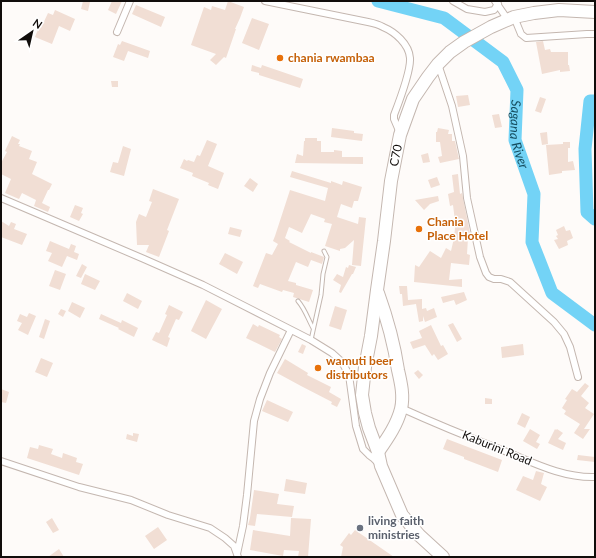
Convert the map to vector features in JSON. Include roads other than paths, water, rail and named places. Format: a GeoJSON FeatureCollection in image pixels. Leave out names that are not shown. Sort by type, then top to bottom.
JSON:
{"type":"FeatureCollection","features":[{"type":"Feature","properties":{"kind":"highway"},"geometry":{"type":"LineString","coordinates":[[511,19],[559,10],[595,12]]}},
{"type":"Feature","properties":{"kind":"highway","name":"C70"},"geometry":{"type":"LineString","coordinates":[[442,557],[402,515],[381,466],[378,452],[369,428],[362,395],[391,181],[400,135],[414,99],[428,77],[450,52],[490,27],[511,19]]}},
{"type":"Feature","properties":{"kind":"highway"},"geometry":{"type":"LineString","coordinates":[[376,290],[387,318],[402,388],[401,408],[396,423],[378,452]]}},
{"type":"Feature","properties":{"kind":"street"},"geometry":{"type":"LineString","coordinates":[[117,32],[130,1]]}},
{"type":"Feature","properties":{"kind":"street"},"geometry":{"type":"LineString","coordinates":[[265,1],[383,26],[400,38],[405,44],[410,58],[410,66],[394,115],[400,135]]}},
{"type":"Feature","properties":{"kind":"street"},"geometry":{"type":"LineString","coordinates":[[453,1],[467,9],[485,12],[494,10],[496,3]]}},
{"type":"Feature","properties":{"kind":"street"},"geometry":{"type":"LineString","coordinates":[[496,3],[526,38],[595,34]]}},
{"type":"Feature","properties":{"kind":"street"},"geometry":{"type":"LineString","coordinates":[[438,64],[452,106],[463,156],[467,198],[480,257],[486,273],[489,277],[494,279],[501,279],[510,282],[554,322],[564,334],[570,347],[578,377]]}},
{"type":"Feature","properties":{"kind":"street"},"geometry":{"type":"LineString","coordinates":[[1,198],[203,285],[311,340],[332,353],[342,362],[349,375],[354,417],[365,451],[381,466]]}},
{"type":"Feature","properties":{"kind":"street"},"geometry":{"type":"LineString","coordinates":[[237,555],[247,495],[254,421],[260,399],[270,374],[291,330]]}},
{"type":"Feature","properties":{"kind":"street","name":"Kaburini Road"},"geometry":{"type":"LineString","coordinates":[[401,408],[543,467],[566,475],[595,477]]}},
{"type":"Feature","properties":{"kind":"street"},"geometry":{"type":"LineString","coordinates":[[1,461],[79,487],[132,500],[168,515],[210,528],[234,546],[237,555]]}},
{"type":"Feature","properties":{"kind":"lane"},"geometry":{"type":"LineString","coordinates":[[311,340],[321,295],[323,274],[327,257],[324,251]]}},
{"type":"Feature","properties":{"kind":"lane"},"geometry":{"type":"LineString","coordinates":[[298,301],[313,328]]}},
{"type":"Feature","properties":{"kind":"waterway","name":"Sagana River"},"geometry":{"type":"LineString","coordinates":[[378,1],[444,18],[503,62],[517,90],[515,140],[534,194],[532,242],[552,293],[595,325]]}},
{"type":"Feature","properties":{"kind":"waterway","name":"Sagana River"},"geometry":{"type":"LineString","coordinates":[[595,101],[590,101],[585,149],[587,212],[595,219]]}},
{"type":"Feature","properties":{"kind":"place","name":"chania rwambaa"},"geometry":{"type":"Point","coordinates":[280,58]}},
{"type":"Feature","properties":{"kind":"place","name":"Chania Place Hotel"},"geometry":{"type":"Point","coordinates":[419,229]}},
{"type":"Feature","properties":{"kind":"place","name":"wamuti beer distributors"},"geometry":{"type":"Point","coordinates":[318,368]}},
{"type":"Feature","properties":{"kind":"place","name":"living faith ministries"},"geometry":{"type":"Point","coordinates":[360,528]}}]}
